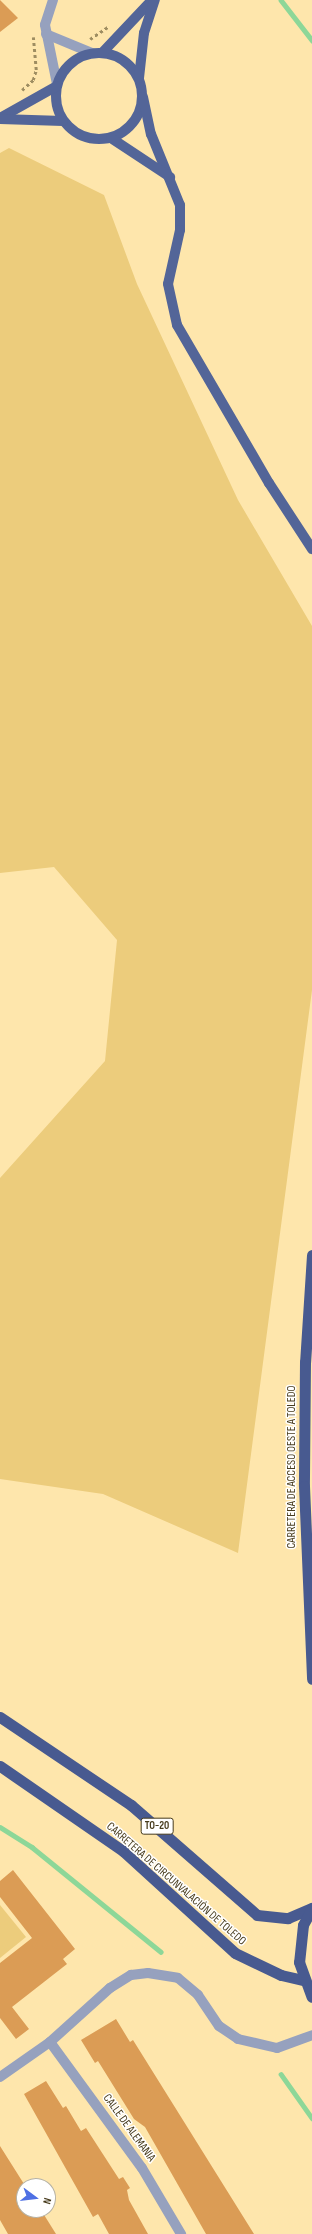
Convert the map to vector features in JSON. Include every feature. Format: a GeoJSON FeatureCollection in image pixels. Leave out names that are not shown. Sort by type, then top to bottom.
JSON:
{"type":"FeatureCollection","features":[{"type":"Feature","properties":{"kind":"highway","name":"CARRETERA DE ACCESO OESTE A TOLEDO"},"geometry":{"type":"LineString","coordinates":[[312,1255],[305,1362],[304,1486],[312,1679]]}},
{"type":"Feature","properties":{"kind":"highway","name":"TO-20"},"geometry":{"type":"LineString","coordinates":[[0,1718],[131,1805],[253,1912],[288,1918],[312,1908]]}},
{"type":"Feature","properties":{"kind":"highway","name":"CARRETERA DE CIRCUNVALACIÓN DE TOLEDO"},"geometry":{"type":"LineString","coordinates":[[0,1766],[123,1851],[236,1953],[281,1975],[303,1980]]}},
{"type":"Feature","properties":{"kind":"highway","name":"TO-20"},"geometry":{"type":"LineString","coordinates":[[312,1908],[299,1943],[303,1980],[312,1997]]}},
{"type":"Feature","properties":{"kind":"main road"},"geometry":{"type":"LineString","coordinates":[[0,118],[57,85],[74,61],[97,53],[152,0]]}},
{"type":"Feature","properties":{"kind":"main road"},"geometry":{"type":"LineString","coordinates":[[155,0],[144,33],[139,78],[151,134],[177,190],[181,218],[168,284],[177,324],[265,477],[312,549]]}},
{"type":"Feature","properties":{"kind":"main road"},"geometry":{"type":"LineString","coordinates":[[97,53],[130,65],[139,78]]}},
{"type":"Feature","properties":{"kind":"main road"},"geometry":{"type":"LineString","coordinates":[[57,85],[55,98],[63,121],[84,138],[111,138],[134,123],[143,97]]}},
{"type":"Feature","properties":{"kind":"main road"},"geometry":{"type":"LineString","coordinates":[[0,118],[63,121]]}},
{"type":"Feature","properties":{"kind":"main road"},"geometry":{"type":"LineString","coordinates":[[111,138],[171,178]]}},
{"type":"Feature","properties":{"kind":"street"},"geometry":{"type":"LineString","coordinates":[[54,0],[46,15],[46,34],[57,85]]}},
{"type":"Feature","properties":{"kind":"street"},"geometry":{"type":"LineString","coordinates":[[46,34],[97,53]]}},
{"type":"Feature","properties":{"kind":"street"},"geometry":{"type":"LineString","coordinates":[[0,2077],[50,2042],[79,2013],[110,1988],[131,1975],[148,1973],[178,1978],[198,1995],[219,2026],[238,2039],[277,2048],[310,2036],[312,2027]]}},
{"type":"Feature","properties":{"kind":"street","name":"CALLE DE ALEMANIA"},"geometry":{"type":"LineString","coordinates":[[50,2042],[142,2168],[181,2234]]}},
{"type":"Feature","properties":{"kind":"shaded area"},"geometry":{"type":"Polygon","coordinates":[[[9,148],[104,195],[137,284],[238,500],[312,626],[312,990],[238,1553],[103,1494],[0,1479],[0,1178],[105,1061],[117,940],[54,867],[0,873],[0,153],[9,148]]]}},
{"type":"Feature","properties":{"kind":"shaded area"},"geometry":{"type":"Polygon","coordinates":[[[0,1905],[26,1937],[0,1958],[0,1905]]]}},
{"type":"Feature","properties":{"kind":"building"},"geometry":{"type":"Polygon","coordinates":[[[0,0],[18,18],[0,32],[0,0]]]}},
{"type":"Feature","properties":{"kind":"building"},"geometry":{"type":"Polygon","coordinates":[[[13,1870],[75,1949],[63,1959],[67,1964],[12,2007],[29,2029],[16,2039],[0,2018],[0,1963],[32,1938],[0,1897],[0,1881],[13,1870]]]}},
{"type":"Feature","properties":{"kind":"building"},"geometry":{"type":"Polygon","coordinates":[[[116,2019],[130,2042],[133,2040],[254,2234],[206,2234],[145,2127],[134,2119],[98,2061],[95,2063],[81,2040],[116,2019]]]}},
{"type":"Feature","properties":{"kind":"building"},"geometry":{"type":"Polygon","coordinates":[[[46,2081],[63,2108],[66,2106],[81,2131],[86,2128],[119,2179],[123,2177],[130,2188],[127,2190],[129,2200],[148,2234],[109,2234],[98,2214],[93,2217],[24,2094],[46,2081]]]}},
{"type":"Feature","properties":{"kind":"building"},"geometry":{"type":"Polygon","coordinates":[[[0,2146],[20,2178],[16,2178],[16,2218],[46,2218],[56,2234],[8,2234],[0,2220],[0,2146]]]}},
{"type":"Feature","properties":{"kind":"waterway"},"geometry":{"type":"LineString","coordinates":[[281,0],[312,40]]}},
{"type":"Feature","properties":{"kind":"waterway"},"geometry":{"type":"LineString","coordinates":[[0,1827],[32,1847],[161,1952]]}},
{"type":"Feature","properties":{"kind":"waterway"},"geometry":{"type":"LineString","coordinates":[[281,2074],[312,2118]]}}]}
